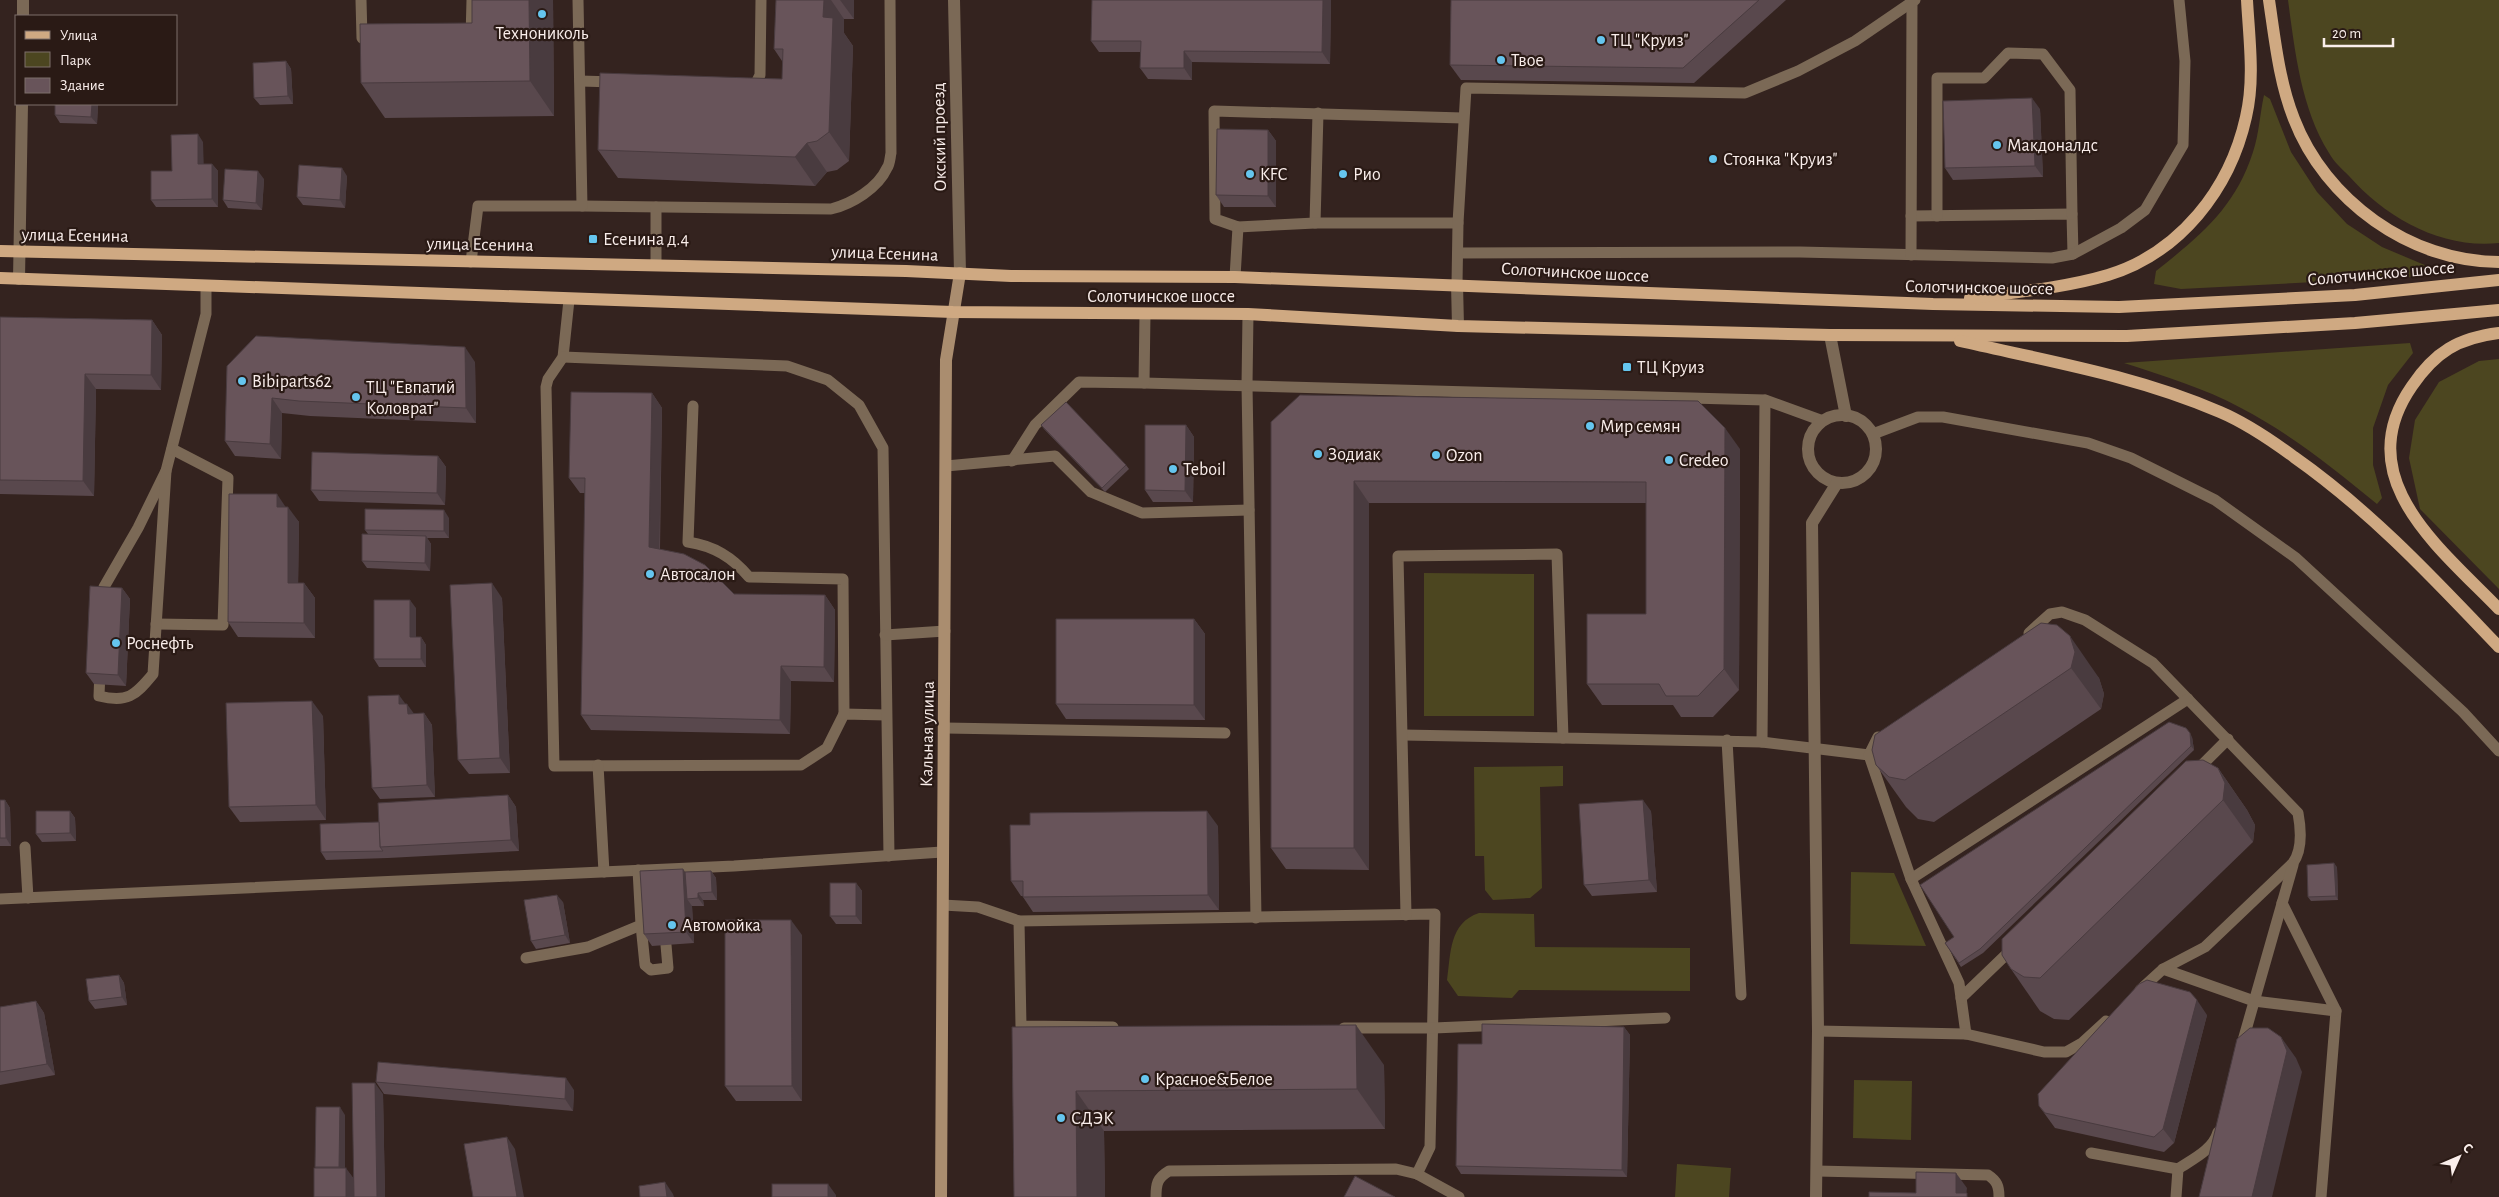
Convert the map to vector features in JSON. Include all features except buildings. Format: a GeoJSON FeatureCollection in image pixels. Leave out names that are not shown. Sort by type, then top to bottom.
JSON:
{"type":"FeatureCollection","features":[{"type":"Feature","properties":{"kind":"main road"},"geometry":{"type":"LineString","coordinates":[[1933,304],[2085,281],[2110,274],[2163,248],[2190,226],[2212,196],[2233,159],[2247,116],[2251,72],[2247,0]]}},
{"type":"Feature","properties":{"kind":"main road"},"geometry":{"type":"LineString","coordinates":[[2269,0],[2281,77],[2294,119],[2316,162],[2338,189],[2362,213],[2397,236],[2426,248],[2462,258],[2499,262]]}},
{"type":"Feature","properties":{"kind":"main road","name":"улица Есенина"},"geometry":{"type":"LineString","coordinates":[[0,251],[960,273]]}},
{"type":"Feature","properties":{"kind":"main road","name":"Солотчинское шоссе"},"geometry":{"type":"LineString","coordinates":[[960,273],[1011,276],[1236,277],[1457,284],[1933,304],[2119,307],[2355,295],[2499,280]]}},
{"type":"Feature","properties":{"kind":"main road"},"geometry":{"type":"LineString","coordinates":[[0,278],[569,300],[953,312]]}},
{"type":"Feature","properties":{"kind":"main road","name":"Солотчинское шоссе"},"geometry":{"type":"LineString","coordinates":[[953,312],[1248,314],[1458,326],[1830,335],[2127,336],[2355,323],[2499,310]]}},
{"type":"Feature","properties":{"kind":"main road"},"geometry":{"type":"LineString","coordinates":[[2499,333],[2466,340],[2448,348],[2431,360],[2406,394],[2398,410],[2392,429],[2391,454],[2393,474],[2410,515],[2426,535],[2499,608]]}},
{"type":"Feature","properties":{"kind":"main road"},"geometry":{"type":"LineString","coordinates":[[1936,336],[2134,381],[2213,409],[2253,430],[2321,475],[2364,511],[2407,550],[2499,648]]}},
{"type":"Feature","properties":{"kind":"street"},"geometry":{"type":"LineString","coordinates":[[23,0],[23,15]]}},
{"type":"Feature","properties":{"kind":"street","name":"Окский проезд"},"geometry":{"type":"LineString","coordinates":[[954,0],[960,273]]}},
{"type":"Feature","properties":{"kind":"street"},"geometry":{"type":"LineString","coordinates":[[19,279],[22,105]]}},
{"type":"Feature","properties":{"kind":"street","name":"Кальная улица"},"geometry":{"type":"LineString","coordinates":[[941,1197],[946,360],[960,273]]}},
{"type":"Feature","properties":{"kind":"street"},"geometry":{"type":"LineString","coordinates":[[1457,284],[1458,326]]}},
{"type":"Feature","properties":{"kind":"street"},"geometry":{"type":"LineString","coordinates":[[1830,335],[1846,416]]}},
{"type":"Feature","properties":{"kind":"street"},"geometry":{"type":"LineString","coordinates":[[1834,416],[1846,416],[1857,419],[1866,425],[1872,434],[1876,454],[1867,473],[1858,480],[1837,483],[1827,480],[1818,473],[1811,463],[1808,452],[1809,440],[1815,429],[1823,421],[1834,416]]}},
{"type":"Feature","properties":{"kind":"street"},"geometry":{"type":"LineString","coordinates":[[1816,1197],[1818,1031],[1812,523],[1837,483]]}},
{"type":"Feature","properties":{"kind":"lane"},"geometry":{"type":"LineString","coordinates":[[361,0],[362,39],[372,39]]}},
{"type":"Feature","properties":{"kind":"lane"},"geometry":{"type":"LineString","coordinates":[[462,40],[471,41],[472,0]]}},
{"type":"Feature","properties":{"kind":"lane"},"geometry":{"type":"LineString","coordinates":[[578,0],[582,206]]}},
{"type":"Feature","properties":{"kind":"lane"},"geometry":{"type":"LineString","coordinates":[[738,86],[748,86],[756,83],[760,75],[761,0]]}},
{"type":"Feature","properties":{"kind":"lane"},"geometry":{"type":"LineString","coordinates":[[471,262],[478,206],[831,208],[854,201],[878,180],[888,167],[890,153],[890,0]]}},
{"type":"Feature","properties":{"kind":"lane"},"geometry":{"type":"LineString","coordinates":[[1458,253],[1800,252],[2052,258],[2073,254],[2121,228],[2145,210],[2183,145],[2185,61],[2179,0]]}},
{"type":"Feature","properties":{"kind":"lane"},"geometry":{"type":"LineString","coordinates":[[1911,255],[1914,1]]}},
{"type":"Feature","properties":{"kind":"lane"},"geometry":{"type":"LineString","coordinates":[[1457,284],[1458,223],[1466,88],[1745,93],[1798,71],[1855,41],[1914,1]]}},
{"type":"Feature","properties":{"kind":"lane"},"geometry":{"type":"LineString","coordinates":[[1937,216],[1937,78],[1984,78],[2008,53],[2043,54],[2070,90],[2073,254]]}},
{"type":"Feature","properties":{"kind":"lane"},"geometry":{"type":"LineString","coordinates":[[580,81],[629,82]]}},
{"type":"Feature","properties":{"kind":"lane"},"geometry":{"type":"LineString","coordinates":[[1458,223],[1315,223],[1238,227],[1215,219],[1214,111],[1463,118]]}},
{"type":"Feature","properties":{"kind":"lane"},"geometry":{"type":"LineString","coordinates":[[1315,223],[1318,113]]}},
{"type":"Feature","properties":{"kind":"lane"},"geometry":{"type":"LineString","coordinates":[[656,207],[656,266]]}},
{"type":"Feature","properties":{"kind":"lane"},"geometry":{"type":"LineString","coordinates":[[1911,216],[2072,214]]}},
{"type":"Feature","properties":{"kind":"lane"},"geometry":{"type":"LineString","coordinates":[[1236,277],[1238,227]]}},
{"type":"Feature","properties":{"kind":"lane"},"geometry":{"type":"LineString","coordinates":[[102,616],[104,587],[138,528],[166,471],[206,314],[206,286]]}},
{"type":"Feature","properties":{"kind":"lane"},"geometry":{"type":"LineString","coordinates":[[569,300],[563,357],[548,379],[546,387],[554,766],[801,765],[827,748],[844,714],[843,579],[749,577],[723,552],[705,544],[688,542],[693,406]]}},
{"type":"Feature","properties":{"kind":"lane"},"geometry":{"type":"LineString","coordinates":[[1144,383],[1145,314]]}},
{"type":"Feature","properties":{"kind":"lane"},"geometry":{"type":"LineString","coordinates":[[1248,314],[1247,385],[1256,918]]}},
{"type":"Feature","properties":{"kind":"lane"},"geometry":{"type":"LineString","coordinates":[[563,357],[787,366],[828,380],[858,405],[883,448],[889,856]]}},
{"type":"Feature","properties":{"kind":"lane"},"geometry":{"type":"LineString","coordinates":[[1012,462],[1035,425],[1079,382],[1765,400],[1823,421]]}},
{"type":"Feature","properties":{"kind":"lane"},"geometry":{"type":"LineString","coordinates":[[1762,742],[1765,400]]}},
{"type":"Feature","properties":{"kind":"lane"},"geometry":{"type":"LineString","coordinates":[[1872,434],[1918,417],[1943,417],[2088,443],[2131,458],[2215,500],[2296,558],[2463,712],[2499,751]]}},
{"type":"Feature","properties":{"kind":"lane"},"geometry":{"type":"LineString","coordinates":[[156,624],[223,625],[228,478],[172,449]]}},
{"type":"Feature","properties":{"kind":"lane"},"geometry":{"type":"LineString","coordinates":[[946,466],[1012,462],[1055,456],[1091,492],[1142,512],[1250,510]]}},
{"type":"Feature","properties":{"kind":"lane"},"geometry":{"type":"LineString","coordinates":[[101,656],[99,696],[115,700],[127,699],[142,688],[152,674],[166,471]]}},
{"type":"Feature","properties":{"kind":"lane"},"geometry":{"type":"LineString","coordinates":[[1406,915],[1398,556],[1557,554],[1563,738]]}},
{"type":"Feature","properties":{"kind":"lane"},"geometry":{"type":"LineString","coordinates":[[2022,641],[2050,614],[2062,612],[2085,620],[2153,663],[2298,813],[2300,847],[2299,855],[2294,863],[2204,947],[2163,969],[2134,996]]}},
{"type":"Feature","properties":{"kind":"lane"},"geometry":{"type":"LineString","coordinates":[[885,635],[945,631]]}},
{"type":"Feature","properties":{"kind":"lane"},"geometry":{"type":"LineString","coordinates":[[1912,880],[2188,699]]}},
{"type":"Feature","properties":{"kind":"lane"},"geometry":{"type":"LineString","coordinates":[[844,714],[886,715]]}},
{"type":"Feature","properties":{"kind":"lane"},"geometry":{"type":"LineString","coordinates":[[945,728],[1225,733]]}},
{"type":"Feature","properties":{"kind":"lane"},"geometry":{"type":"LineString","coordinates":[[1888,728],[1880,732],[1869,756],[1912,880],[1959,983],[1966,1034]]}},
{"type":"Feature","properties":{"kind":"lane"},"geometry":{"type":"LineString","coordinates":[[1403,736],[1727,740],[1762,742],[1869,756]]}},
{"type":"Feature","properties":{"kind":"lane"},"geometry":{"type":"LineString","coordinates":[[1727,740],[1741,995]]}},
{"type":"Feature","properties":{"kind":"lane"},"geometry":{"type":"LineString","coordinates":[[2186,780],[2228,740]]}},
{"type":"Feature","properties":{"kind":"lane"},"geometry":{"type":"LineString","coordinates":[[598,765],[604,872]]}},
{"type":"Feature","properties":{"kind":"lane"},"geometry":{"type":"LineString","coordinates":[[25,847],[28,898]]}},
{"type":"Feature","properties":{"kind":"lane"},"geometry":{"type":"LineString","coordinates":[[0,900],[660,870],[942,852]]}},
{"type":"Feature","properties":{"kind":"lane"},"geometry":{"type":"LineString","coordinates":[[2239,1057],[2294,863]]}},
{"type":"Feature","properties":{"kind":"lane"},"geometry":{"type":"LineString","coordinates":[[638,870],[645,965],[651,970],[668,968],[666,945]]}},
{"type":"Feature","properties":{"kind":"lane"},"geometry":{"type":"LineString","coordinates":[[660,870],[661,882]]}},
{"type":"Feature","properties":{"kind":"lane"},"geometry":{"type":"LineString","coordinates":[[2282,903],[2336,1011],[2321,1197]]}},
{"type":"Feature","properties":{"kind":"lane"},"geometry":{"type":"LineString","coordinates":[[943,905],[978,906],[1019,921],[1435,914],[1430,1147],[1417,1174]]}},
{"type":"Feature","properties":{"kind":"lane"},"geometry":{"type":"LineString","coordinates":[[1019,921],[1021,1026],[1129,1027]]}},
{"type":"Feature","properties":{"kind":"lane"},"geometry":{"type":"LineString","coordinates":[[526,958],[588,947],[641,925]]}},
{"type":"Feature","properties":{"kind":"lane"},"geometry":{"type":"LineString","coordinates":[[1961,998],[2024,937]]}},
{"type":"Feature","properties":{"kind":"lane"},"geometry":{"type":"LineString","coordinates":[[2163,969],[2254,1002],[2336,1011]]}},
{"type":"Feature","properties":{"kind":"lane"},"geometry":{"type":"LineString","coordinates":[[1818,1031],[1966,1034],[2044,1052],[2066,1052],[2082,1043],[2112,1016]]}},
{"type":"Feature","properties":{"kind":"lane"},"geometry":{"type":"LineString","coordinates":[[1336,1028],[1434,1028],[1664,1018]]}},
{"type":"Feature","properties":{"kind":"lane"},"geometry":{"type":"LineString","coordinates":[[2091,1153],[2178,1169],[2201,1154],[2215,1140],[2221,1122]]}},
{"type":"Feature","properties":{"kind":"lane"},"geometry":{"type":"LineString","coordinates":[[1156,1197],[1156,1183],[1160,1176],[1169,1171],[1355,1175],[1396,1169],[1417,1174],[1459,1197]]}},
{"type":"Feature","properties":{"kind":"lane"},"geometry":{"type":"LineString","coordinates":[[2176,1197],[2178,1169]]}},
{"type":"Feature","properties":{"kind":"lane"},"geometry":{"type":"LineString","coordinates":[[1817,1171],[1988,1175],[1995,1180],[1999,1189],[1999,1197]]}},
{"type":"Feature","properties":{"kind":"green space"},"geometry":{"type":"Polygon","coordinates":[[[2288,0],[2499,0],[2499,243],[2477,244],[2456,241],[2436,236],[2416,227],[2380,205],[2336,162],[2319,136],[2306,99],[2297,59],[2288,0]]]}},
{"type":"Feature","properties":{"kind":"green space"},"geometry":{"type":"Polygon","coordinates":[[[2264,95],[2270,99],[2291,152],[2317,192],[2347,224],[2382,247],[2427,266],[2413,277],[2181,289],[2154,284],[2156,271],[2201,233],[2226,205],[2236,189],[2253,152],[2264,95]]]}},
{"type":"Feature","properties":{"kind":"green space"},"geometry":{"type":"Polygon","coordinates":[[[2410,343],[2413,353],[2388,385],[2373,428],[2373,465],[2382,498],[2377,504],[2312,453],[2259,418],[2198,388],[2124,363],[2410,343]]]}},
{"type":"Feature","properties":{"kind":"green space"},"geometry":{"type":"Polygon","coordinates":[[[2499,359],[2499,589],[2420,509],[2409,458],[2415,420],[2439,382],[2479,361],[2499,359]]]}},
{"type":"Feature","properties":{"kind":"green space"},"geometry":{"type":"Polygon","coordinates":[[[1424,573],[1534,574],[1534,716],[1424,716],[1424,573]]]}},
{"type":"Feature","properties":{"kind":"green space"},"geometry":{"type":"Polygon","coordinates":[[[1563,766],[1563,786],[1540,787],[1542,888],[1530,898],[1493,900],[1485,890],[1484,856],[1475,856],[1474,767],[1563,766]]]}},
{"type":"Feature","properties":{"kind":"green space"},"geometry":{"type":"Polygon","coordinates":[[[1851,872],[1894,873],[1926,946],[1850,944],[1851,872]]]}},
{"type":"Feature","properties":{"kind":"green space"},"geometry":{"type":"Polygon","coordinates":[[[1479,913],[1534,914],[1535,947],[1690,948],[1690,991],[1519,990],[1512,998],[1458,996],[1447,980],[1453,940],[1462,924],[1479,913]]]}},
{"type":"Feature","properties":{"kind":"green space"},"geometry":{"type":"Polygon","coordinates":[[[1854,1080],[1912,1081],[1911,1140],[1853,1138],[1854,1080]]]}},
{"type":"Feature","properties":{"kind":"green space"},"geometry":{"type":"Polygon","coordinates":[[[1677,1164],[1731,1168],[1729,1197],[1675,1197],[1677,1164]]]}},
{"type":"Feature","properties":{"kind":"place","name":"Технониколь"},"geometry":{"type":"Point","coordinates":[542,14]}},
{"type":"Feature","properties":{"kind":"place","name":"ТЦ \"Круиз\""},"geometry":{"type":"Point","coordinates":[1601,40]}},
{"type":"Feature","properties":{"kind":"place","name":"Твое"},"geometry":{"type":"Point","coordinates":[1501,60]}},
{"type":"Feature","properties":{"kind":"place","name":"Макдоналдс"},"geometry":{"type":"Point","coordinates":[1997,145]}},
{"type":"Feature","properties":{"kind":"place","name":"Стоянка \"Круиз\""},"geometry":{"type":"Point","coordinates":[1713,159]}},
{"type":"Feature","properties":{"kind":"place","name":"KFC"},"geometry":{"type":"Point","coordinates":[1250,174]}},
{"type":"Feature","properties":{"kind":"place","name":"Рио"},"geometry":{"type":"Point","coordinates":[1343,174]}},
{"type":"Feature","properties":{"kind":"place","name":"Есенина д.4"},"geometry":{"type":"Point","coordinates":[593,239]}},
{"type":"Feature","properties":{"kind":"place","name":"ТЦ Круиз"},"geometry":{"type":"Point","coordinates":[1627,367]}},
{"type":"Feature","properties":{"kind":"place","name":"Bibiparts62"},"geometry":{"type":"Point","coordinates":[242,381]}},
{"type":"Feature","properties":{"kind":"place","name":"ТЦ \"Евпатий Коловрат\""},"geometry":{"type":"Point","coordinates":[356,397]}},
{"type":"Feature","properties":{"kind":"place","name":"Мир семян"},"geometry":{"type":"Point","coordinates":[1590,426]}},
{"type":"Feature","properties":{"kind":"place","name":"Зодиак"},"geometry":{"type":"Point","coordinates":[1318,454]}},
{"type":"Feature","properties":{"kind":"place","name":"Ozon"},"geometry":{"type":"Point","coordinates":[1436,455]}},
{"type":"Feature","properties":{"kind":"place","name":"Credeo"},"geometry":{"type":"Point","coordinates":[1669,460]}},
{"type":"Feature","properties":{"kind":"place","name":"Teboil"},"geometry":{"type":"Point","coordinates":[1173,469]}},
{"type":"Feature","properties":{"kind":"place","name":"Автосалон"},"geometry":{"type":"Point","coordinates":[650,574]}},
{"type":"Feature","properties":{"kind":"place","name":"Роснефть"},"geometry":{"type":"Point","coordinates":[116,643]}},
{"type":"Feature","properties":{"kind":"place","name":"Автомойка"},"geometry":{"type":"Point","coordinates":[672,925]}},
{"type":"Feature","properties":{"kind":"place","name":"Красное&Белое"},"geometry":{"type":"Point","coordinates":[1145,1079]}},
{"type":"Feature","properties":{"kind":"place","name":"СДЭК"},"geometry":{"type":"Point","coordinates":[1061,1118]}}]}
